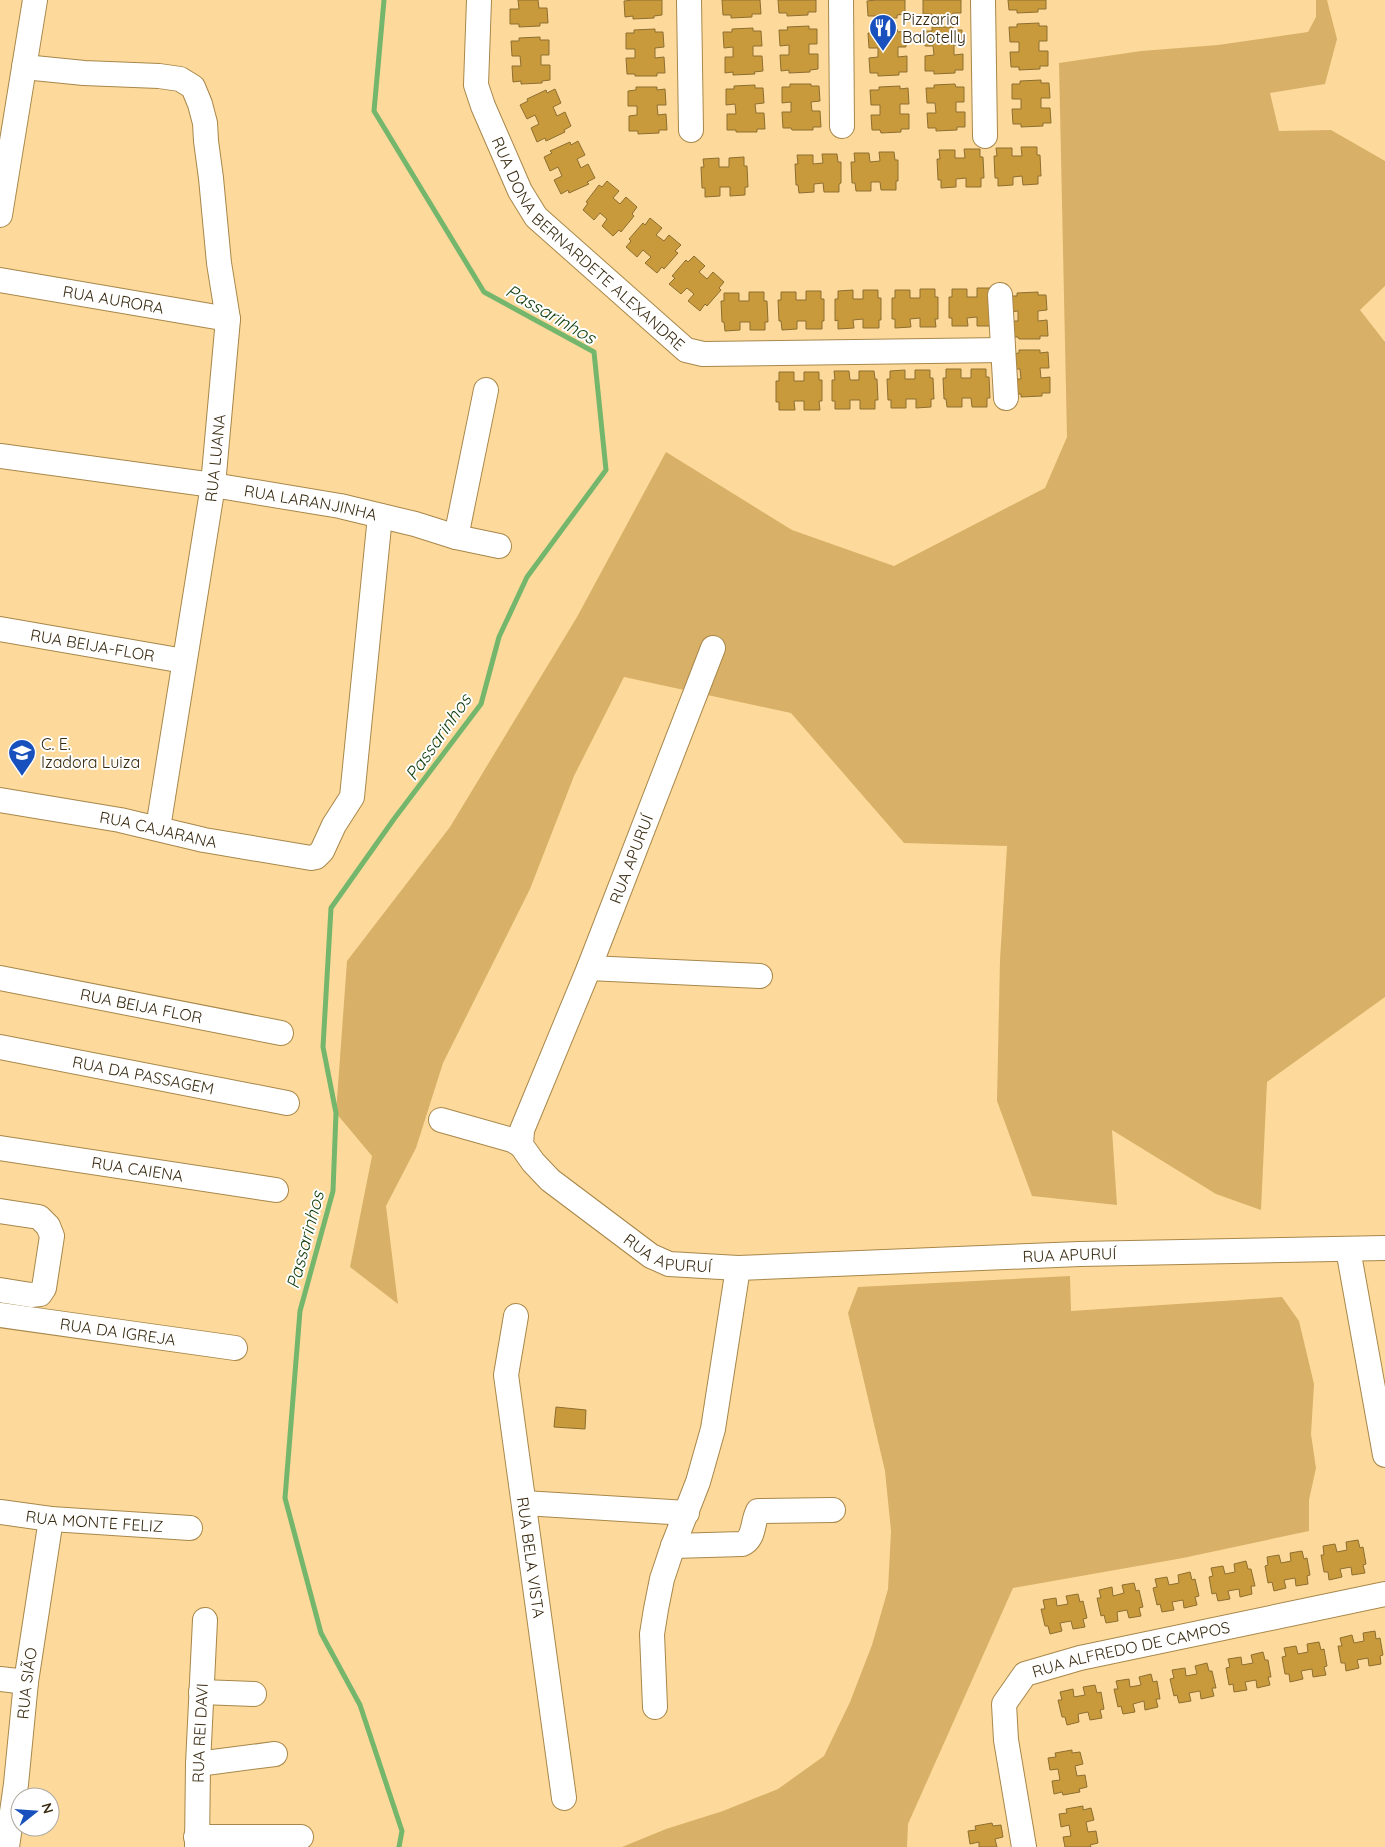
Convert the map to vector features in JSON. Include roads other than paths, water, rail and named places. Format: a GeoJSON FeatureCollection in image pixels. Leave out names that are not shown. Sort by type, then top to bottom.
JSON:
{"type":"FeatureCollection","features":[{"type":"Feature","properties":{"kind":"street"},"geometry":{"type":"LineString","coordinates":[[0,215],[35,0]]}},
{"type":"Feature","properties":{"kind":"street","name":"RUA DONA BERNARDETE ALEXANDRE"},"geometry":{"type":"LineString","coordinates":[[479,0],[476,85],[483,106],[520,191],[536,217],[686,350],[703,354],[1003,350]]}},
{"type":"Feature","properties":{"kind":"street"},"geometry":{"type":"LineString","coordinates":[[689,0],[691,130]]}},
{"type":"Feature","properties":{"kind":"street"},"geometry":{"type":"LineString","coordinates":[[841,0],[842,126]]}},
{"type":"Feature","properties":{"kind":"street"},"geometry":{"type":"LineString","coordinates":[[983,0],[985,136]]}},
{"type":"Feature","properties":{"kind":"street","name":"RUA LUANA"},"geometry":{"type":"LineString","coordinates":[[24,67],[180,79],[193,87],[205,123],[219,263],[228,319],[214,485],[158,828]]}},
{"type":"Feature","properties":{"kind":"street","name":"RUA AURORA"},"geometry":{"type":"LineString","coordinates":[[0,280],[228,319]]}},
{"type":"Feature","properties":{"kind":"street"},"geometry":{"type":"LineString","coordinates":[[1000,295],[1006,398]]}},
{"type":"Feature","properties":{"kind":"street"},"geometry":{"type":"LineString","coordinates":[[456,537],[486,390]]}},
{"type":"Feature","properties":{"kind":"street","name":"RUA LARANJINHA"},"geometry":{"type":"LineString","coordinates":[[0,456],[214,485],[340,506],[456,537],[500,546]]}},
{"type":"Feature","properties":{"kind":"street","name":"RUA CAJARANA"},"geometry":{"type":"LineString","coordinates":[[0,800],[158,828],[204,840],[311,858],[316,856],[322,851],[334,825],[352,797],[380,516]]}},
{"type":"Feature","properties":{"kind":"street","name":"RUA BEIJA-FLOR"},"geometry":{"type":"LineString","coordinates":[[0,629],[184,661]]}},
{"type":"Feature","properties":{"kind":"street","name":"RUA APURUÍ"},"geometry":{"type":"LineString","coordinates":[[713,648],[589,968],[522,1130],[521,1145],[533,1162],[550,1180],[651,1256],[669,1264],[738,1268],[1080,1254],[1385,1248]]}},
{"type":"Feature","properties":{"kind":"street"},"geometry":{"type":"LineString","coordinates":[[589,968],[760,976]]}},
{"type":"Feature","properties":{"kind":"street","name":"RUA BEIJA FLOR"},"geometry":{"type":"LineString","coordinates":[[0,978],[282,1033]]}},
{"type":"Feature","properties":{"kind":"street","name":"RUA DA PASSAGEM"},"geometry":{"type":"LineString","coordinates":[[0,1047],[287,1103]]}},
{"type":"Feature","properties":{"kind":"street"},"geometry":{"type":"LineString","coordinates":[[441,1120],[512,1140],[521,1145]]}},
{"type":"Feature","properties":{"kind":"street","name":"RUA CAIENA"},"geometry":{"type":"LineString","coordinates":[[0,1148],[276,1190]]}},
{"type":"Feature","properties":{"kind":"street"},"geometry":{"type":"LineString","coordinates":[[0,1211],[39,1216],[48,1226],[52,1236],[44,1288],[40,1294],[31,1295],[0,1290]]}},
{"type":"Feature","properties":{"kind":"street"},"geometry":{"type":"LineString","coordinates":[[1348,1249],[1385,1455]]}},
{"type":"Feature","properties":{"kind":"street"},"geometry":{"type":"LineString","coordinates":[[655,1707],[652,1634],[662,1579],[698,1482],[713,1428],[738,1268]]}},
{"type":"Feature","properties":{"kind":"street","name":"RUA DA IGREJA"},"geometry":{"type":"LineString","coordinates":[[0,1315],[235,1348]]}},
{"type":"Feature","properties":{"kind":"street","name":"RUA BELA VISTA"},"geometry":{"type":"LineString","coordinates":[[516,1316],[506,1375],[564,1798]]}},
{"type":"Feature","properties":{"kind":"street"},"geometry":{"type":"LineString","coordinates":[[524,1503],[687,1513]]}},
{"type":"Feature","properties":{"kind":"street"},"geometry":{"type":"LineString","coordinates":[[673,1546],[742,1544],[748,1542],[752,1535],[758,1511],[833,1510]]}},
{"type":"Feature","properties":{"kind":"street","name":"RUA MONTE FELIZ"},"geometry":{"type":"LineString","coordinates":[[0,1512],[51,1519],[190,1528]]}},
{"type":"Feature","properties":{"kind":"street","name":"RUA SIÃO"},"geometry":{"type":"LineString","coordinates":[[7,1847],[16,1784],[26,1682],[51,1519]]}},
{"type":"Feature","properties":{"kind":"street","name":"RUA ALFREDO DE CAMPOS"},"geometry":{"type":"LineString","coordinates":[[1024,1847],[1006,1740],[1004,1704],[1025,1674],[1080,1658],[1385,1594]]}},
{"type":"Feature","properties":{"kind":"street","name":"RUA REI DAVI"},"geometry":{"type":"LineString","coordinates":[[196,1842],[205,1620]]}},
{"type":"Feature","properties":{"kind":"street"},"geometry":{"type":"LineString","coordinates":[[0,1679],[26,1682]]}},
{"type":"Feature","properties":{"kind":"street"},"geometry":{"type":"LineString","coordinates":[[201,1692],[254,1694]]}},
{"type":"Feature","properties":{"kind":"street"},"geometry":{"type":"LineString","coordinates":[[198,1764],[276,1754]]}},
{"type":"Feature","properties":{"kind":"street"},"geometry":{"type":"LineString","coordinates":[[196,1842],[301,1837]]}},
{"type":"Feature","properties":{"kind":"waterway","name":"Passarinhos"},"geometry":{"type":"LineString","coordinates":[[384,0],[374,111],[484,292],[594,352],[606,470],[527,577],[499,637],[481,704],[394,819],[331,908],[323,1047],[336,1113],[333,1191],[300,1311],[285,1498],[321,1633],[360,1705],[402,1831],[399,1847]]}},
{"type":"Feature","properties":{"kind":"place","name":"Pizzaria Balotelly"},"geometry":{"type":"Point","coordinates":[883,52]}},
{"type":"Feature","properties":{"kind":"place","name":"C. E. Izadora Luiza"},"geometry":{"type":"Point","coordinates":[22,777]}}]}
